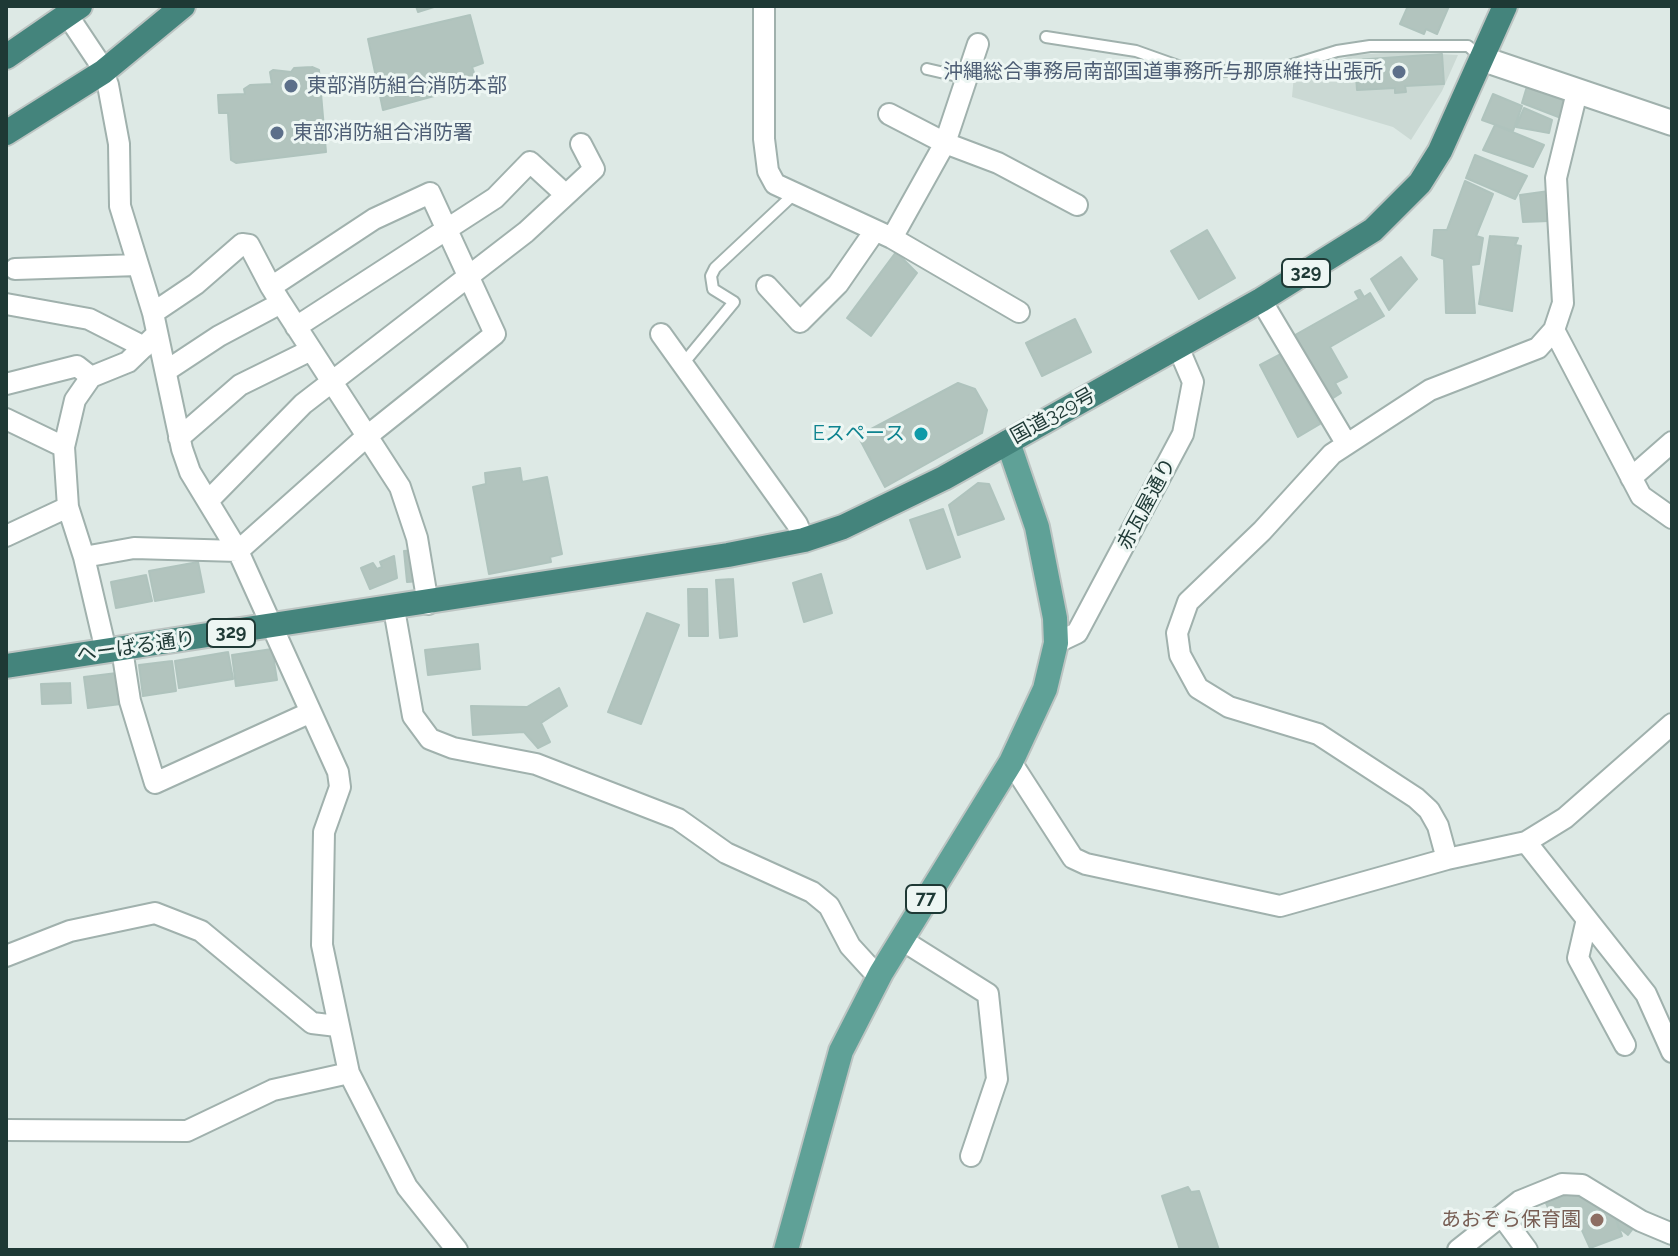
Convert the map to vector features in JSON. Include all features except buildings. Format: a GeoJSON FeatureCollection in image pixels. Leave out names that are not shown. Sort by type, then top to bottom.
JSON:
{"type":"FeatureCollection","features":[{"type":"Feature","properties":{"kind":"highway"},"geometry":{"type":"LineString","coordinates":[[6,133],[103,72],[183,6]]}},
{"type":"Feature","properties":{"kind":"highway","name":"国道329号"},"geometry":{"type":"LineString","coordinates":[[455,600],[804,540],[843,527],[906,499],[1178,347],[1346,250],[1395,212],[1420,183],[1440,151],[1505,6]]}},
{"type":"Feature","properties":{"kind":"highway"},"geometry":{"type":"LineString","coordinates":[[6,57],[74,11]]}},
{"type":"Feature","properties":{"kind":"highway","name":"へーばる通り"},"geometry":{"type":"LineString","coordinates":[[6,666],[455,600]]}},
{"type":"Feature","properties":{"kind":"main road","name":"77"},"geometry":{"type":"LineString","coordinates":[[786,1250],[841,1051],[881,973],[1011,762],[1045,689],[1056,643],[1055,618],[1037,527],[1008,442]]}},
{"type":"Feature","properties":{"kind":"street"},"geometry":{"type":"LineString","coordinates":[[764,6],[762,99],[768,171],[775,184],[883,235],[1019,312]]}},
{"type":"Feature","properties":{"kind":"street"},"geometry":{"type":"LineString","coordinates":[[74,11],[103,72],[119,144],[120,206],[138,265],[151,331],[166,371],[179,438],[190,472],[238,551],[338,772],[340,787],[324,832],[322,945],[349,1073],[407,1187],[457,1250]]}},
{"type":"Feature","properties":{"kind":"street"},"geometry":{"type":"LineString","coordinates":[[767,286],[800,322],[883,235],[945,143],[978,44]]}},
{"type":"Feature","properties":{"kind":"street"},"geometry":{"type":"LineString","coordinates":[[1483,59],[1672,123]]}},
{"type":"Feature","properties":{"kind":"street"},"geometry":{"type":"LineString","coordinates":[[1447,859],[1438,826],[1429,810],[1416,798],[1318,734],[1229,707],[1209,695],[1189,675],[1180,655],[1177,633],[1188,602],[1346,443],[1430,390],[1538,348],[1554,330],[1563,303],[1556,178],[1577,92]]}},
{"type":"Feature","properties":{"kind":"street"},"geometry":{"type":"LineString","coordinates":[[889,114],[945,143],[998,163],[1077,205]]}},
{"type":"Feature","properties":{"kind":"street"},"geometry":{"type":"LineString","coordinates":[[208,501],[303,404],[526,232],[594,169],[581,144]]}},
{"type":"Feature","properties":{"kind":"street"},"geometry":{"type":"LineString","coordinates":[[296,327],[444,228],[495,198],[530,162],[566,195]]}},
{"type":"Feature","properties":{"kind":"street"},"geometry":{"type":"LineString","coordinates":[[84,557],[134,548],[238,551],[366,437],[495,334],[430,193],[374,219],[276,295],[166,371]]}},
{"type":"Feature","properties":{"kind":"street"},"geometry":{"type":"LineString","coordinates":[[309,713],[155,783],[68,507],[64,447],[75,400],[91,377],[128,362],[151,331],[196,284],[242,244],[249,245],[309,351],[400,487],[417,538],[428,604]]}},
{"type":"Feature","properties":{"kind":"street"},"geometry":{"type":"LineString","coordinates":[[15,269],[138,265]]}},
{"type":"Feature","properties":{"kind":"street"},"geometry":{"type":"LineString","coordinates":[[1261,300],[1346,443]]}},
{"type":"Feature","properties":{"kind":"street"},"geometry":{"type":"LineString","coordinates":[[6,304],[151,331]]}},
{"type":"Feature","properties":{"kind":"street"},"geometry":{"type":"LineString","coordinates":[[1554,330],[1641,496],[1672,518]]}},
{"type":"Feature","properties":{"kind":"street"},"geometry":{"type":"LineString","coordinates":[[661,334],[797,524],[804,540]]}},
{"type":"Feature","properties":{"kind":"street","name":"赤瓦屋通り"},"geometry":{"type":"LineString","coordinates":[[1056,643],[1077,633],[1183,434],[1193,382],[1178,347]]}},
{"type":"Feature","properties":{"kind":"street"},"geometry":{"type":"LineString","coordinates":[[179,438],[240,385],[309,351]]}},
{"type":"Feature","properties":{"kind":"street"},"geometry":{"type":"LineString","coordinates":[[6,384],[77,366],[91,377]]}},
{"type":"Feature","properties":{"kind":"street"},"geometry":{"type":"LineString","coordinates":[[6,419],[64,447]]}},
{"type":"Feature","properties":{"kind":"street"},"geometry":{"type":"LineString","coordinates":[[1631,478],[1672,442]]}},
{"type":"Feature","properties":{"kind":"street"},"geometry":{"type":"LineString","coordinates":[[6,536],[68,507]]}},
{"type":"Feature","properties":{"kind":"street"},"geometry":{"type":"LineString","coordinates":[[394,609],[413,716],[430,739],[453,748],[536,764],[678,819],[726,853],[812,892],[829,906],[850,946],[871,969],[881,973]]}},
{"type":"Feature","properties":{"kind":"street"},"geometry":{"type":"LineString","coordinates":[[1011,762],[1073,858],[1086,864],[1258,903],[1293,904],[1447,859],[1526,842],[1565,818],[1672,724]]}},
{"type":"Feature","properties":{"kind":"street"},"geometry":{"type":"LineString","coordinates":[[1526,842],[1646,994],[1672,1052]]}},
{"type":"Feature","properties":{"kind":"street"},"geometry":{"type":"LineString","coordinates":[[6,956],[70,931],[155,913],[201,931],[312,1023],[337,1026]]}},
{"type":"Feature","properties":{"kind":"street"},"geometry":{"type":"LineString","coordinates":[[1587,919],[1578,958],[1625,1045]]}},
{"type":"Feature","properties":{"kind":"street"},"geometry":{"type":"LineString","coordinates":[[902,940],[988,994],[997,1079],[971,1156]]}},
{"type":"Feature","properties":{"kind":"street"},"geometry":{"type":"LineString","coordinates":[[6,1130],[187,1131],[273,1090],[349,1073]]}},
{"type":"Feature","properties":{"kind":"street"},"geometry":{"type":"LineString","coordinates":[[1458,1250],[1520,1201],[1562,1184],[1582,1185],[1641,1221],[1672,1234]]}},
{"type":"Feature","properties":{"kind":"street"},"geometry":{"type":"LineString","coordinates":[[1502,1216],[1527,1250]]}},
{"type":"Feature","properties":{"kind":"lane"},"geometry":{"type":"LineString","coordinates":[[1046,37],[1136,51],[1195,72],[1279,69],[1337,51],[1370,46],[1468,46],[1483,59]]}},
{"type":"Feature","properties":{"kind":"lane"},"geometry":{"type":"LineString","coordinates":[[927,69],[966,78]]}},
{"type":"Feature","properties":{"kind":"lane"},"geometry":{"type":"LineString","coordinates":[[682,365],[734,302],[713,289],[711,276],[715,268],[793,195]]}},
{"type":"Feature","properties":{"kind":"shaded area"},"geometry":{"type":"Polygon","coordinates":[[[1399,52],[1458,55],[1442,91],[1411,140],[1393,127],[1292,97],[1294,75],[1354,55],[1399,52]]]}},
{"type":"Feature","properties":{"kind":"place","name":"沖縄総合事務局南部国道事務所与那原維持出張所"},"geometry":{"type":"Point","coordinates":[1399,72]}},
{"type":"Feature","properties":{"kind":"place","name":"東部消防組合消防本部"},"geometry":{"type":"Point","coordinates":[291,86]}},
{"type":"Feature","properties":{"kind":"place","name":"東部消防組合消防署"},"geometry":{"type":"Point","coordinates":[277,133]}},
{"type":"Feature","properties":{"kind":"place","name":"Eスペース"},"geometry":{"type":"Point","coordinates":[921,434]}},
{"type":"Feature","properties":{"kind":"place","name":"あおぞら保育園"},"geometry":{"type":"Point","coordinates":[1597,1220]}}]}
